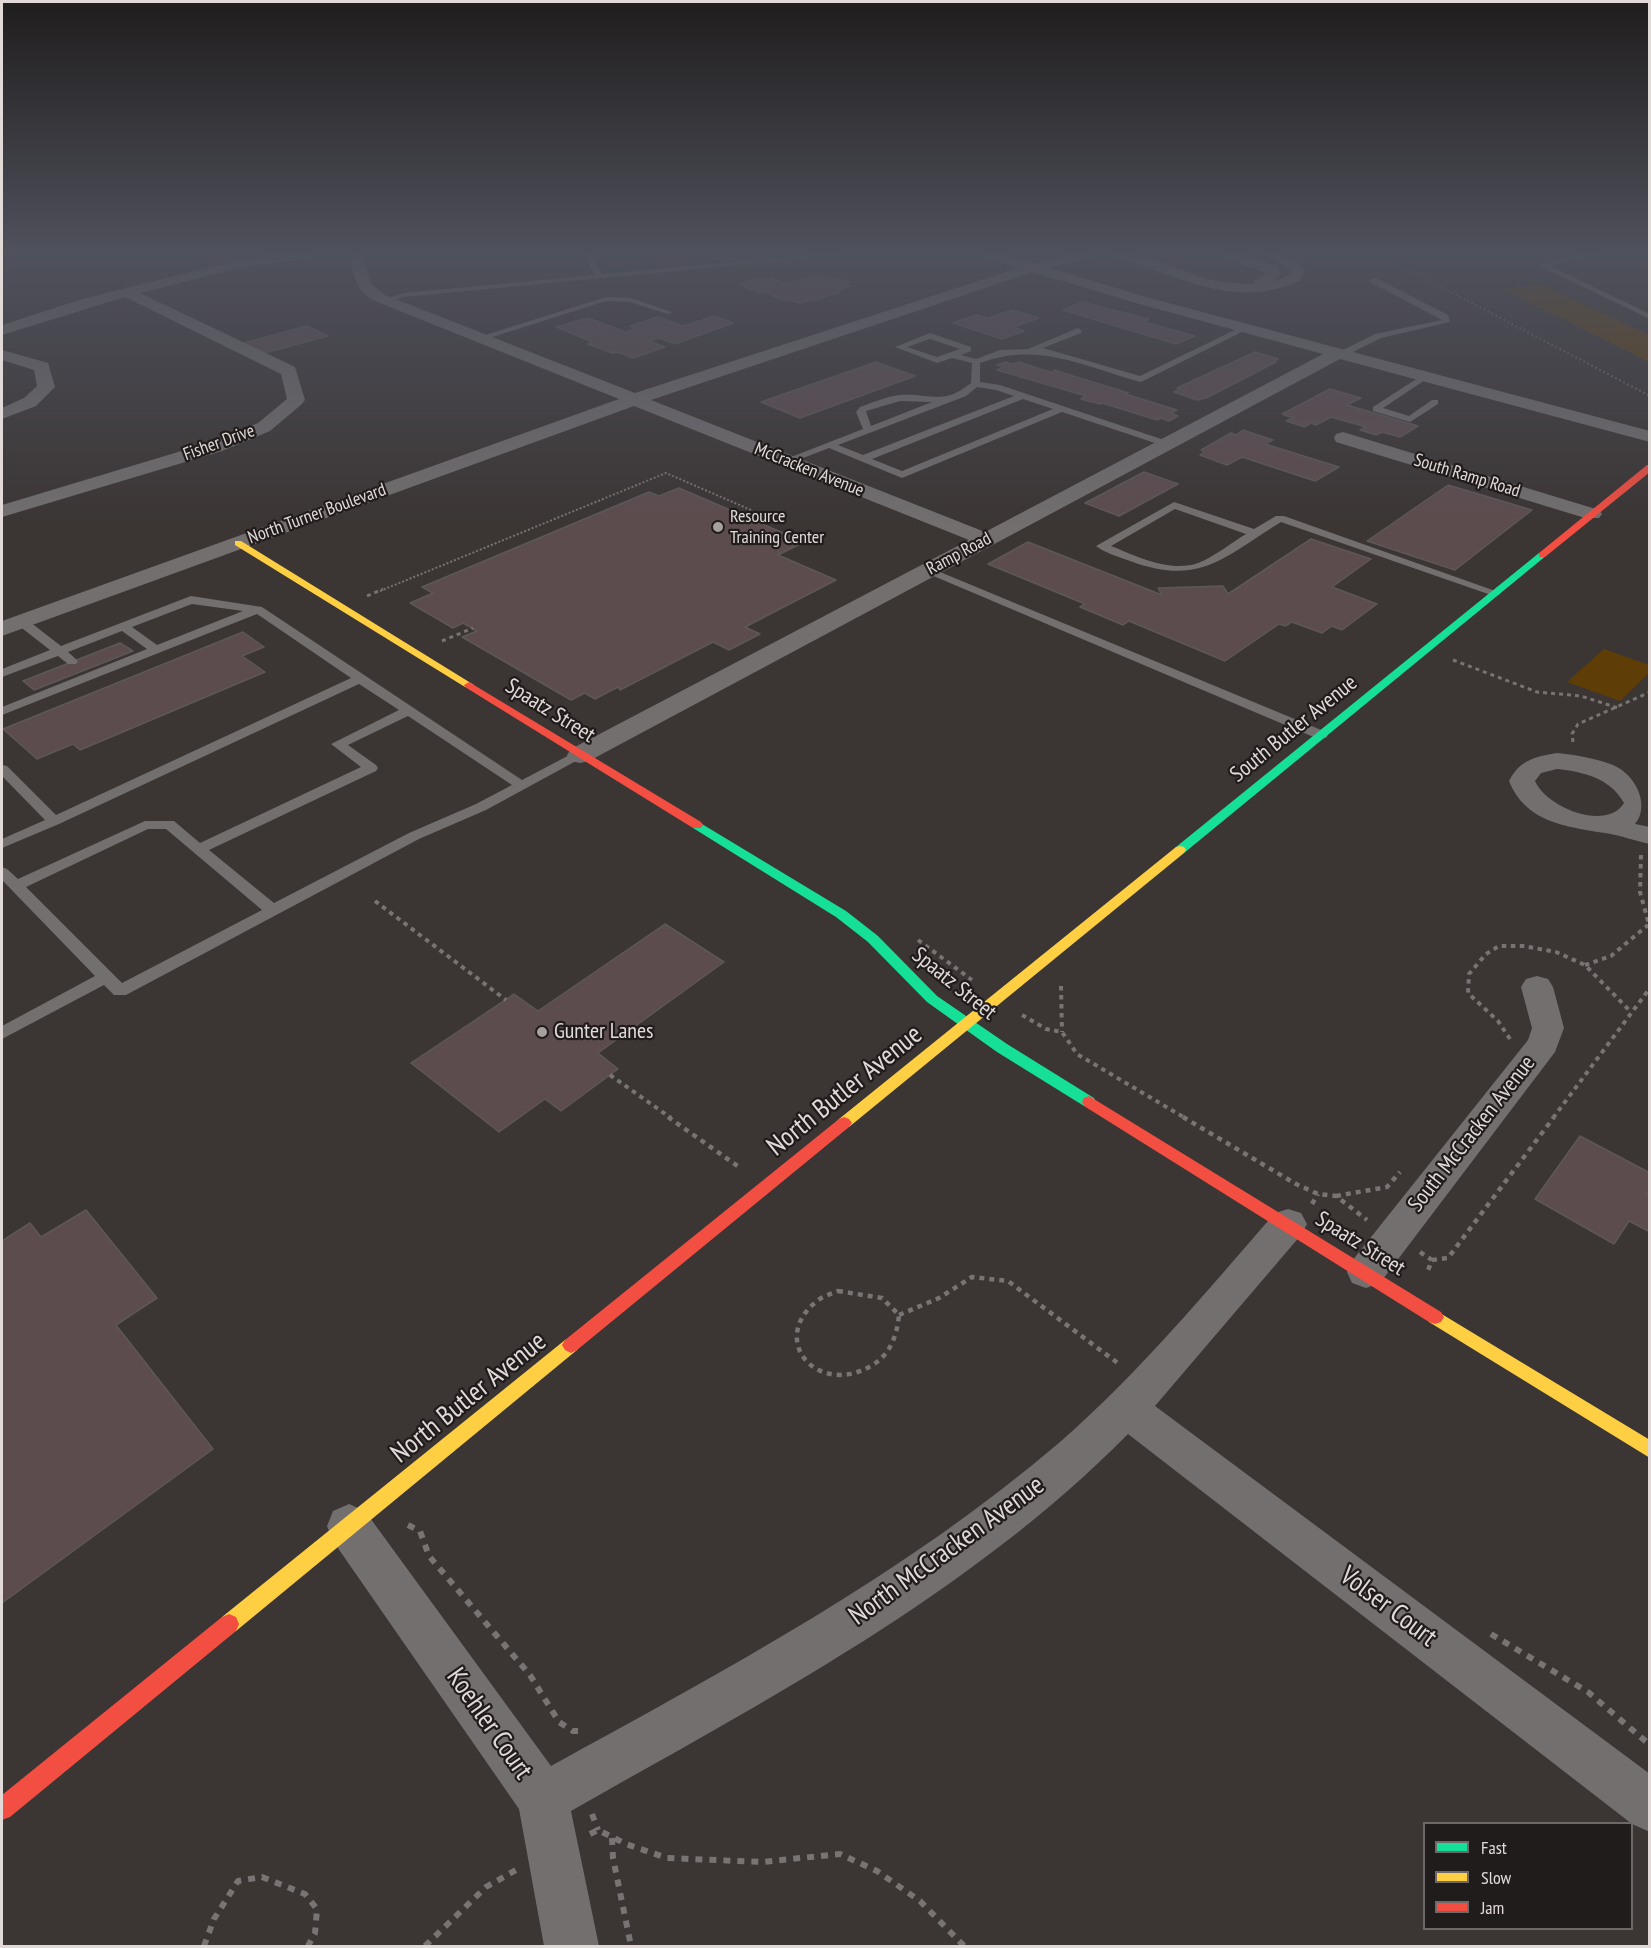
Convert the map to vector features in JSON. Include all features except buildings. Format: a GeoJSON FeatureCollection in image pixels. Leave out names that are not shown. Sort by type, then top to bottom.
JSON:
{"type":"FeatureCollection","features":[{"type":"Feature","properties":{"kind":"street","name":"Fisher Drive"},"geometry":{"type":"LineString","coordinates":[[2,511],[215,447],[264,427],[296,400],[289,371],[237,346]]}},
{"type":"Feature","properties":{"kind":"street","name":"McCracken Avenue"},"geometry":{"type":"LineString","coordinates":[[500,346],[985,539]]}},
{"type":"Feature","properties":{"kind":"street","name":"North Turner Boulevard"},"geometry":{"type":"LineString","coordinates":[[2,629],[633,400],[795,346]]}},
{"type":"Feature","properties":{"kind":"street"},"geometry":{"type":"LineString","coordinates":[[1313,346],[1650,436]]}},
{"type":"Feature","properties":{"kind":"street","name":"Ramp Road"},"geometry":{"type":"LineString","coordinates":[[580,755],[1340,353]]}},
{"type":"Feature","properties":{"kind":"street"},"geometry":{"type":"LineString","coordinates":[[2,355],[42,367],[46,387],[30,402],[2,414]]}},
{"type":"Feature","properties":{"kind":"street","name":"South Ramp Road"},"geometry":{"type":"LineString","coordinates":[[1343,438],[1592,514]]}},
{"type":"Feature","properties":{"kind":"street","name":"South Butler Avenue"},"geometry":{"type":"LineString","coordinates":[[966,1023],[1650,467]]}},
{"type":"Feature","properties":{"kind":"street","name":"Spaatz Street"},"geometry":{"type":"LineString","coordinates":[[238,543],[842,914],[873,939],[932,999],[993,1042],[1302,1217],[1366,1272],[1650,1450]]}},
{"type":"Feature","properties":{"kind":"street"},"geometry":{"type":"LineString","coordinates":[[1604,824],[1645,845]]}},
{"type":"Feature","properties":{"kind":"street","name":"South McCracken Avenue"},"geometry":{"type":"LineString","coordinates":[[1366,1272],[1543,1044],[1548,1028],[1537,987]]}},
{"type":"Feature","properties":{"kind":"street","name":"North Butler Avenue"},"geometry":{"type":"LineString","coordinates":[[2,1809],[358,1540],[966,1023]]}},
{"type":"Feature","properties":{"kind":"street","name":"North McCracken Avenue"},"geometry":{"type":"LineString","coordinates":[[543,1799],[807,1649],[898,1592],[993,1524],[1074,1458],[1119,1389],[1302,1217]]}},
{"type":"Feature","properties":{"kind":"street","name":"Volser Court"},"geometry":{"type":"LineString","coordinates":[[1119,1389],[1650,1806]]}},
{"type":"Feature","properties":{"kind":"street","name":"Koehler Court"},"geometry":{"type":"LineString","coordinates":[[358,1540],[543,1799],[571,1947]]}},
{"type":"Feature","properties":{"kind":"lane"},"geometry":{"type":"LineString","coordinates":[[902,346],[899,347],[937,360],[968,349],[959,346]]}},
{"type":"Feature","properties":{"kind":"lane"},"geometry":{"type":"LineString","coordinates":[[1031,350],[1041,346]]}},
{"type":"Feature","properties":{"kind":"lane"},"geometry":{"type":"LineString","coordinates":[[952,355],[976,362],[1000,352],[1044,351],[1141,379],[1209,346]]}},
{"type":"Feature","properties":{"kind":"lane"},"geometry":{"type":"LineString","coordinates":[[1340,353],[1356,346]]}},
{"type":"Feature","properties":{"kind":"lane"},"geometry":{"type":"LineString","coordinates":[[975,384],[976,362]]}},
{"type":"Feature","properties":{"kind":"lane"},"geometry":{"type":"LineString","coordinates":[[1424,399],[1436,402],[1410,419],[1376,409],[1427,376]]}},
{"type":"Feature","properties":{"kind":"lane"},"geometry":{"type":"LineString","coordinates":[[786,461],[946,401],[963,394],[975,384],[997,387],[1167,444]]}},
{"type":"Feature","properties":{"kind":"lane"},"geometry":{"type":"LineString","coordinates":[[1401,393],[1413,396]]}},
{"type":"Feature","properties":{"kind":"lane"},"geometry":{"type":"LineString","coordinates":[[864,459],[1022,396]]}},
{"type":"Feature","properties":{"kind":"lane"},"geometry":{"type":"LineString","coordinates":[[868,430],[861,412],[863,409],[899,398],[946,401]]}},
{"type":"Feature","properties":{"kind":"lane"},"geometry":{"type":"LineString","coordinates":[[830,445],[902,475],[1061,409]]}},
{"type":"Feature","properties":{"kind":"lane"},"geometry":{"type":"LineString","coordinates":[[1255,533],[1174,506],[1102,546],[1157,567],[1191,569],[1201,566],[1280,518],[1495,593]]}},
{"type":"Feature","properties":{"kind":"lane"},"geometry":{"type":"LineString","coordinates":[[928,570],[1321,735]]}},
{"type":"Feature","properties":{"kind":"lane"},"geometry":{"type":"LineString","coordinates":[[2,673],[191,600],[258,610],[522,786]]}},
{"type":"Feature","properties":{"kind":"lane"},"geometry":{"type":"LineString","coordinates":[[2,711],[59,684],[115,662],[156,650],[258,610]]}},
{"type":"Feature","properties":{"kind":"lane"},"geometry":{"type":"LineString","coordinates":[[22,622],[72,662]]}},
{"type":"Feature","properties":{"kind":"lane"},"geometry":{"type":"LineString","coordinates":[[123,626],[156,650]]}},
{"type":"Feature","properties":{"kind":"lane"},"geometry":{"type":"LineString","coordinates":[[86,640],[100,651]]}},
{"type":"Feature","properties":{"kind":"lane"},"geometry":{"type":"LineString","coordinates":[[31,662],[44,672]]}},
{"type":"Feature","properties":{"kind":"lane"},"geometry":{"type":"LineString","coordinates":[[2,844],[360,679]]}},
{"type":"Feature","properties":{"kind":"lane"},"geometry":{"type":"LineString","coordinates":[[199,849],[371,768],[338,744],[409,711]]}},
{"type":"Feature","properties":{"kind":"lane"},"geometry":{"type":"LineString","coordinates":[[2,872],[120,991],[414,836],[481,807],[580,755]]}},
{"type":"Feature","properties":{"kind":"lane"},"geometry":{"type":"LineString","coordinates":[[2,769],[54,821]]}},
{"type":"Feature","properties":{"kind":"lane"},"geometry":{"type":"LineString","coordinates":[[15,886],[145,825],[169,824],[273,910]]}},
{"type":"Feature","properties":{"kind":"lane"},"geometry":{"type":"LineString","coordinates":[[2,1033],[106,977]]}},
{"type":"Feature","properties":{"kind":"path"},"geometry":{"type":"LineString","coordinates":[[341,607],[666,473],[751,510]]}},
{"type":"Feature","properties":{"kind":"path"},"geometry":{"type":"LineString","coordinates":[[1455,651],[1447,658],[1537,692],[1581,696],[1618,708]]}},
{"type":"Feature","properties":{"kind":"path"},"geometry":{"type":"LineString","coordinates":[[1574,749],[1572,734],[1578,724],[1650,692]]}},
{"type":"Feature","properties":{"kind":"path"},"geometry":{"type":"LineString","coordinates":[[1585,965],[1611,956],[1649,926],[1640,903],[1638,887],[1645,845]]}},
{"type":"Feature","properties":{"kind":"path"},"geometry":{"type":"LineString","coordinates":[[375,901],[506,1000]]}},
{"type":"Feature","properties":{"kind":"path"},"geometry":{"type":"LineString","coordinates":[[912,935],[1023,1016],[1046,1029],[1062,1032]]}},
{"type":"Feature","properties":{"kind":"path"},"geometry":{"type":"LineString","coordinates":[[1503,1047],[1511,1039],[1504,1025],[1482,1010],[1467,993],[1469,974],[1486,954],[1499,946],[1523,946],[1556,952],[1585,965],[1631,1012]]}},
{"type":"Feature","properties":{"kind":"path"},"geometry":{"type":"LineString","coordinates":[[1053,992],[1070,979]]}},
{"type":"Feature","properties":{"kind":"path"},"geometry":{"type":"LineString","coordinates":[[1061,986],[1062,1032],[1077,1054],[1296,1184],[1302,1217],[1336,1196],[1387,1187],[1402,1170]]}},
{"type":"Feature","properties":{"kind":"path"},"geometry":{"type":"LineString","coordinates":[[1336,1196],[1360,1216],[1432,1260],[1448,1257],[1650,988]]}},
{"type":"Feature","properties":{"kind":"path"},"geometry":{"type":"LineString","coordinates":[[993,1042],[1030,1010]]}},
{"type":"Feature","properties":{"kind":"path"},"geometry":{"type":"LineString","coordinates":[[1430,1282],[1427,1273],[1432,1260]]}},
{"type":"Feature","properties":{"kind":"path"},"geometry":{"type":"LineString","coordinates":[[838,1291],[882,1298],[899,1315],[898,1333],[888,1353],[863,1374],[839,1378],[820,1372],[805,1360],[796,1342],[800,1320],[817,1301],[838,1291]]}},
{"type":"Feature","properties":{"kind":"path"},"geometry":{"type":"LineString","coordinates":[[1119,1389],[1126,1355]]}},
{"type":"Feature","properties":{"kind":"path"},"geometry":{"type":"LineString","coordinates":[[358,1540],[406,1523],[420,1531],[429,1556],[530,1675],[559,1722],[573,1731],[584,1731],[594,1726]]}},
{"type":"Feature","properties":{"kind":"path"},"geometry":{"type":"LineString","coordinates":[[425,1947],[458,1912],[486,1887],[552,1850],[598,1830],[612,1838],[667,1858],[762,1862],[840,1854],[877,1871],[920,1901],[964,1947]]}},
{"type":"Feature","properties":{"kind":"path"},"geometry":{"type":"LineString","coordinates":[[612,1838],[613,1858],[631,1947]]}},
{"type":"Feature","properties":{"kind":"path"},"geometry":{"type":"LineString","coordinates":[[204,1947],[214,1918],[238,1881],[262,1877],[305,1894],[317,1909],[315,1933],[308,1947]]}},
{"type":"Feature","properties":{"kind":"shaded area"},"geometry":{"type":"Polygon","coordinates":[[[1617,346],[1649,346],[1649,362],[1617,346]]]}},
{"type":"Feature","properties":{"kind":"shaded area"},"geometry":{"type":"Polygon","coordinates":[[[1604,649],[1649,665],[1649,673],[1620,701],[1567,682],[1604,649]]]}},
{"type":"Feature","properties":{"kind":"railway"},"geometry":{"type":"LineString","coordinates":[[1554,346],[1650,396]]}},
{"type":"Feature","properties":{"kind":"traffic: fast"},"geometry":{"type":"LineString","coordinates":[[1180,850],[1542,555]]}},
{"type":"Feature","properties":{"kind":"traffic: fast"},"geometry":{"type":"LineString","coordinates":[[697,825],[841,914],[873,939],[932,999],[1002,1048],[1089,1102]]}},
{"type":"Feature","properties":{"kind":"traffic: slow"},"geometry":{"type":"LineString","coordinates":[[238,543],[469,685]]}},
{"type":"Feature","properties":{"kind":"traffic: slow"},"geometry":{"type":"LineString","coordinates":[[844,1123],[1180,850]]}},
{"type":"Feature","properties":{"kind":"traffic: slow"},"geometry":{"type":"LineString","coordinates":[[1435,1317],[1650,1450]]}},
{"type":"Feature","properties":{"kind":"traffic: slow"},"geometry":{"type":"LineString","coordinates":[[229,1624],[571,1345]]}},
{"type":"Feature","properties":{"kind":"traffic: jam"},"geometry":{"type":"LineString","coordinates":[[1542,555],[1650,467]]}},
{"type":"Feature","properties":{"kind":"traffic: jam"},"geometry":{"type":"LineString","coordinates":[[469,685],[697,825]]}},
{"type":"Feature","properties":{"kind":"traffic: jam"},"geometry":{"type":"LineString","coordinates":[[1089,1102],[1435,1317]]}},
{"type":"Feature","properties":{"kind":"traffic: jam"},"geometry":{"type":"LineString","coordinates":[[571,1345],[844,1123]]}},
{"type":"Feature","properties":{"kind":"traffic: jam"},"geometry":{"type":"LineString","coordinates":[[2,1809],[229,1624]]}},
{"type":"Feature","properties":{"kind":"place","name":"Resource Training Center"},"geometry":{"type":"Point","coordinates":[718,527]}},
{"type":"Feature","properties":{"kind":"place","name":"Gunter Lanes"},"geometry":{"type":"Point","coordinates":[542,1032]}}]}
